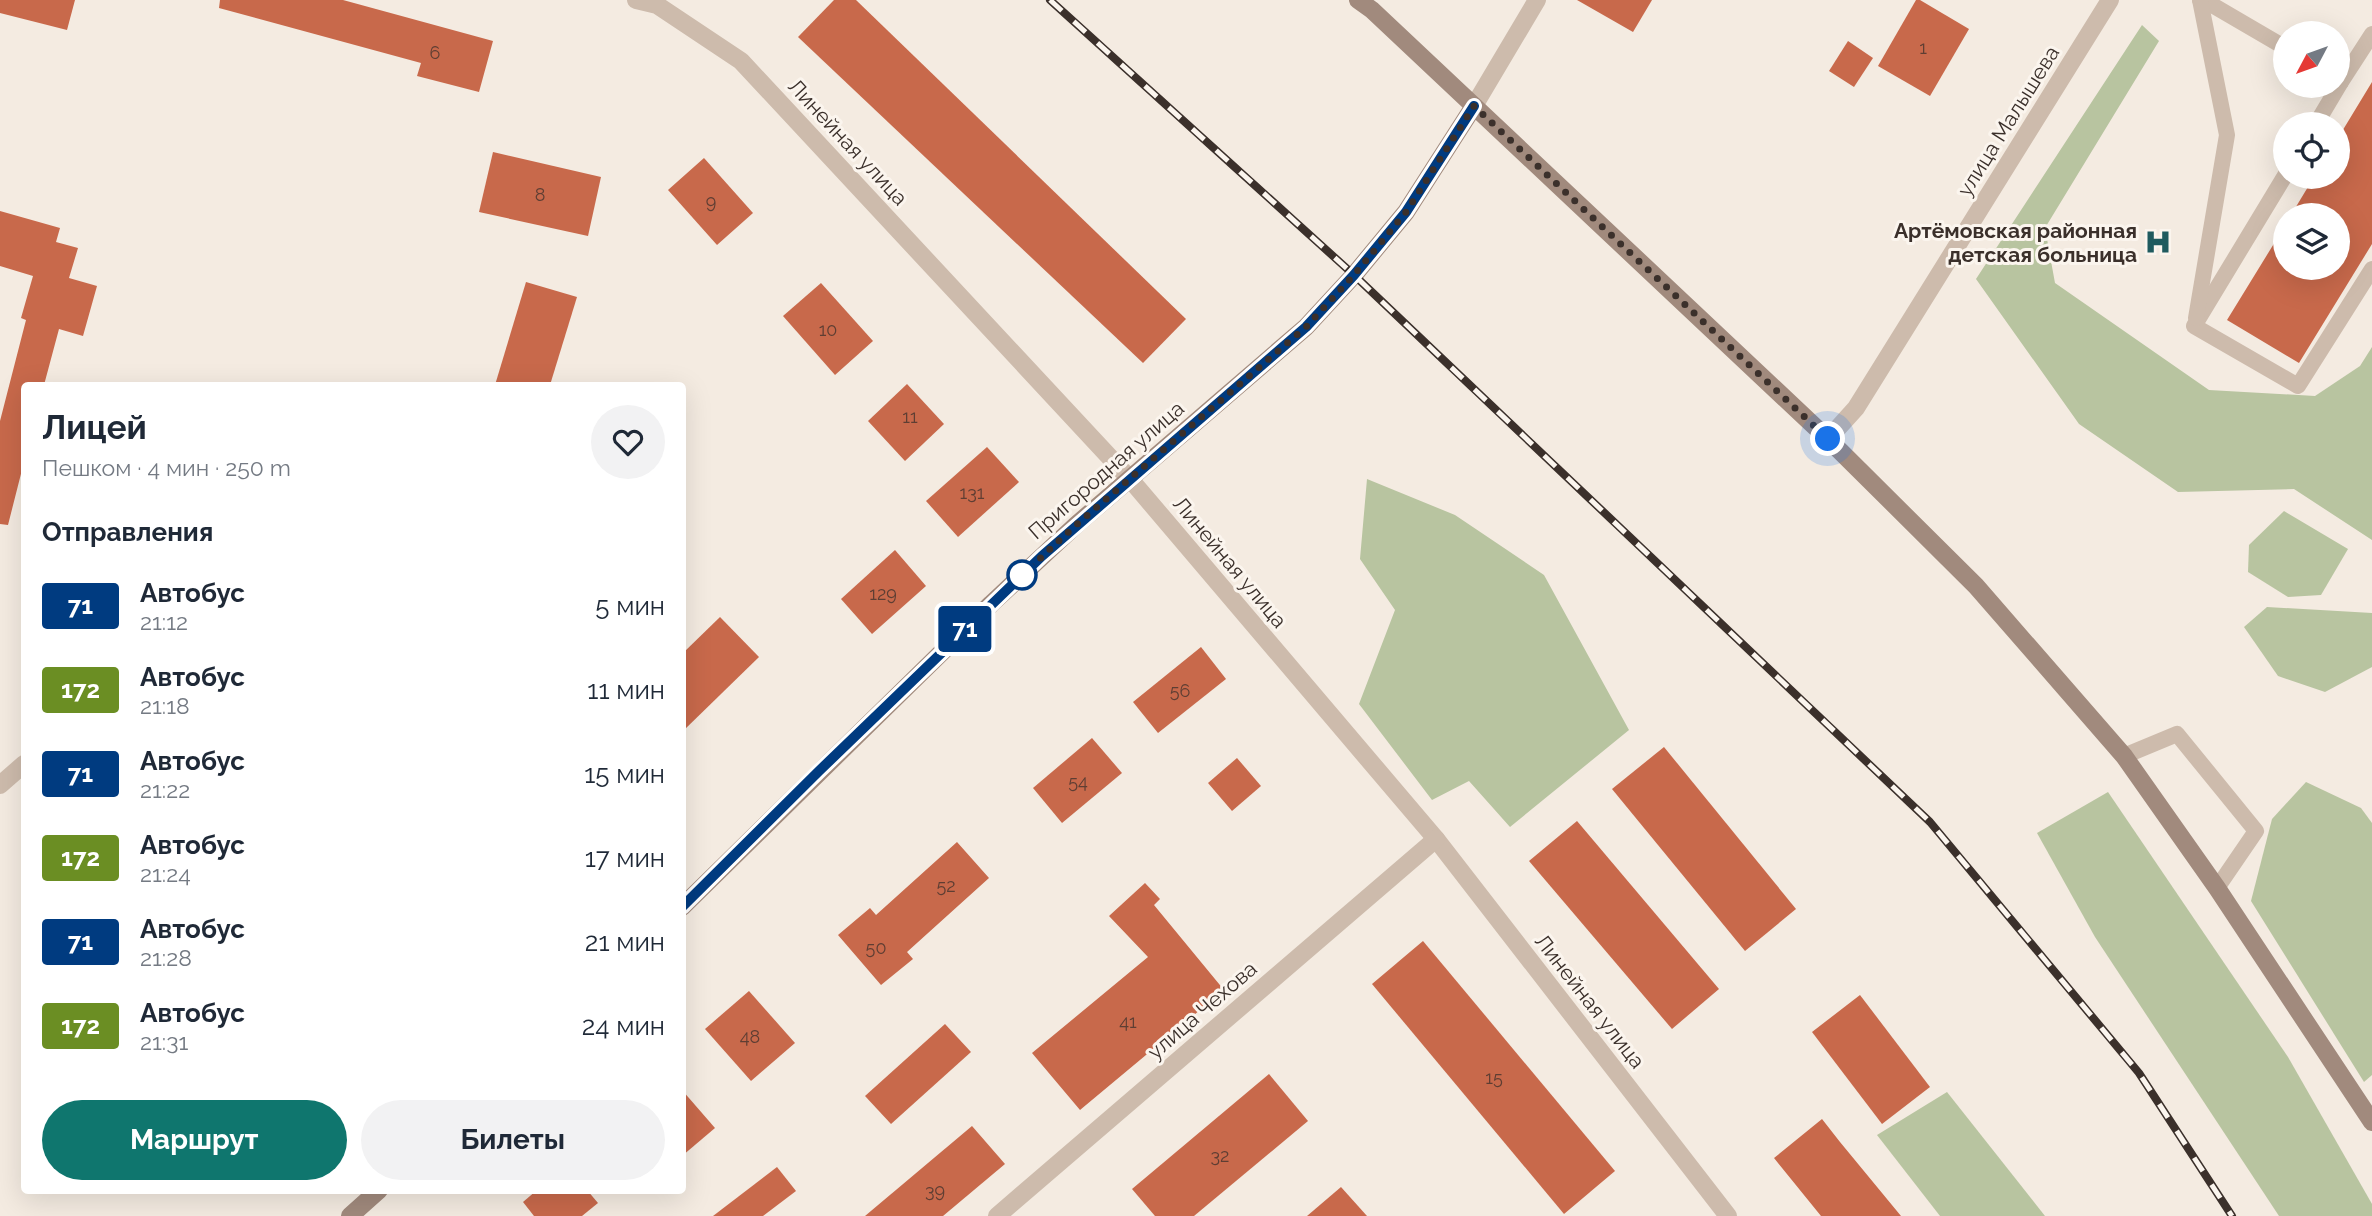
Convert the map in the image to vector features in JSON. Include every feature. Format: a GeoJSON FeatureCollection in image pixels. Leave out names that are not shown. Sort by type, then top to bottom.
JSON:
{"type":"FeatureCollection","features":[{"type":"Feature","properties":{"kind":"main road"},"geometry":{"type":"LineString","coordinates":[[1358,0],[1828,439],[1976,586],[2124,756],[2217,888],[2372,1122]]}},
{"type":"Feature","properties":{"kind":"main road","name":"Пригородная улица"},"geometry":{"type":"LineString","coordinates":[[686,903],[991,604],[1076,525],[1306,327],[1406,212],[1474,106]]}},
{"type":"Feature","properties":{"kind":"main road"},"geometry":{"type":"LineString","coordinates":[[350,1216],[375,1194]]}},
{"type":"Feature","properties":{"kind":"street","name":"Линейная улица"},"geometry":{"type":"LineString","coordinates":[[636,0],[657,5],[741,61],[1130,479],[1436,839],[1728,1216]]}},
{"type":"Feature","properties":{"kind":"street"},"geometry":{"type":"LineString","coordinates":[[1474,106],[1537,0]]}},
{"type":"Feature","properties":{"kind":"street","name":"улица Малышева"},"geometry":{"type":"LineString","coordinates":[[1828,439],[1856,408],[2110,0]]}},
{"type":"Feature","properties":{"kind":"street"},"geometry":{"type":"LineString","coordinates":[[0,785],[21,767]]}},
{"type":"Feature","properties":{"kind":"street","name":"улица Чехова"},"geometry":{"type":"LineString","coordinates":[[997,1216],[1436,839]]}},
{"type":"Feature","properties":{"kind":"lane"},"geometry":{"type":"LineString","coordinates":[[2208,1],[2273,40]]}},
{"type":"Feature","properties":{"kind":"lane"},"geometry":{"type":"LineString","coordinates":[[2194,326],[2227,135],[2208,1]]}},
{"type":"Feature","properties":{"kind":"lane"},"geometry":{"type":"LineString","coordinates":[[2350,66],[2372,34]]}},
{"type":"Feature","properties":{"kind":"lane"},"geometry":{"type":"LineString","coordinates":[[2194,326],[2277,189]]}},
{"type":"Feature","properties":{"kind":"lane"},"geometry":{"type":"LineString","coordinates":[[2194,326],[2298,386],[2372,270]]}},
{"type":"Feature","properties":{"kind":"lane"},"geometry":{"type":"LineString","coordinates":[[2124,756],[2177,734],[2256,831],[2217,888]]}},
{"type":"Feature","properties":{"kind":"green space"},"geometry":{"type":"Polygon","coordinates":[[[2142,25],[2159,41],[2045,228],[2055,283],[2209,390],[2315,396],[2360,366],[2372,347],[2372,540],[2294,489],[2178,492],[2079,424],[1976,279],[2142,25]]]}},
{"type":"Feature","properties":{"kind":"green space"},"geometry":{"type":"Polygon","coordinates":[[[1367,479],[1455,515],[1544,575],[1629,730],[1510,827],[1469,781],[1432,800],[1359,704],[1395,610],[1360,559],[1367,479]]]}},
{"type":"Feature","properties":{"kind":"green space"},"geometry":{"type":"Polygon","coordinates":[[[2284,511],[2348,549],[2321,595],[2288,597],[2248,572],[2249,545],[2284,511]]]}},
{"type":"Feature","properties":{"kind":"green space"},"geometry":{"type":"Polygon","coordinates":[[[2267,607],[2372,613],[2372,667],[2325,692],[2278,676],[2244,627],[2267,607]]]}},
{"type":"Feature","properties":{"kind":"green space"},"geometry":{"type":"Polygon","coordinates":[[[2306,782],[2361,808],[2372,823],[2372,1075],[2364,1082],[2251,901],[2272,819],[2306,782]]]}},
{"type":"Feature","properties":{"kind":"green space"},"geometry":{"type":"Polygon","coordinates":[[[2108,792],[2288,1057],[2372,1204],[2372,1216],[2279,1216],[2095,937],[2037,833],[2108,792]]]}},
{"type":"Feature","properties":{"kind":"green space"},"geometry":{"type":"Polygon","coordinates":[[[1947,1092],[2045,1216],[1940,1216],[1877,1135],[1947,1092]]]}},
{"type":"Feature","properties":{"kind":"building"},"geometry":{"type":"Polygon","coordinates":[[[0,0],[75,0],[67,30],[0,13],[0,0]]]}},
{"type":"Feature","properties":{"kind":"building"},"geometry":{"type":"Polygon","coordinates":[[[220,0],[343,0],[493,41],[479,92],[417,76],[421,63],[219,8],[220,0]]]}},
{"type":"Feature","properties":{"kind":"building"},"geometry":{"type":"Polygon","coordinates":[[[834,0],[856,0],[1186,319],[1143,363],[798,37],[834,0]]]}},
{"type":"Feature","properties":{"kind":"building"},"geometry":{"type":"Polygon","coordinates":[[[1577,0],[1652,0],[1633,32],[1577,0]]]}},
{"type":"Feature","properties":{"kind":"building"},"geometry":{"type":"Polygon","coordinates":[[[1916,0],[1969,29],[1930,96],[1878,66],[1916,0]]]}},
{"type":"Feature","properties":{"kind":"building"},"geometry":{"type":"Polygon","coordinates":[[[1848,41],[1873,58],[1854,87],[1829,71],[1848,41]]]}},
{"type":"Feature","properties":{"kind":"building"},"geometry":{"type":"Polygon","coordinates":[[[2372,82],[2372,244],[2350,280],[2350,203],[2298,203],[2307,189],[2350,189],[2350,118],[2372,82]]]}},
{"type":"Feature","properties":{"kind":"building"},"geometry":{"type":"Polygon","coordinates":[[[493,152],[601,177],[588,236],[479,212],[493,152]]]}},
{"type":"Feature","properties":{"kind":"building"},"geometry":{"type":"Polygon","coordinates":[[[704,158],[753,213],[717,245],[668,190],[704,158]]]}},
{"type":"Feature","properties":{"kind":"building"},"geometry":{"type":"Polygon","coordinates":[[[0,211],[60,228],[56,242],[78,248],[69,278],[97,286],[83,336],[59,329],[45,382],[21,382],[21,474],[8,525],[0,524],[0,421],[26,320],[21,318],[33,276],[0,266],[0,211]]]}},
{"type":"Feature","properties":{"kind":"building"},"geometry":{"type":"Polygon","coordinates":[[[2273,245],[2273,280],[2350,280],[2299,363],[2227,320],[2273,245]]]}},
{"type":"Feature","properties":{"kind":"building"},"geometry":{"type":"Polygon","coordinates":[[[526,282],[577,297],[551,382],[496,382],[526,282]]]}},
{"type":"Feature","properties":{"kind":"building"},"geometry":{"type":"Polygon","coordinates":[[[821,283],[873,341],[835,375],[783,316],[821,283]]]}},
{"type":"Feature","properties":{"kind":"building"},"geometry":{"type":"Polygon","coordinates":[[[907,384],[944,424],[905,461],[868,421],[907,384]]]}},
{"type":"Feature","properties":{"kind":"building"},"geometry":{"type":"Polygon","coordinates":[[[987,447],[1019,482],[958,537],[926,501],[987,447]]]}},
{"type":"Feature","properties":{"kind":"building"},"geometry":{"type":"Polygon","coordinates":[[[895,550],[926,586],[872,634],[841,599],[895,550]]]}},
{"type":"Feature","properties":{"kind":"building"},"geometry":{"type":"Polygon","coordinates":[[[720,617],[759,657],[686,728],[686,650],[720,617]]]}},
{"type":"Feature","properties":{"kind":"building"},"geometry":{"type":"Polygon","coordinates":[[[1201,647],[1226,679],[1158,733],[1133,702],[1201,647]]]}},
{"type":"Feature","properties":{"kind":"building"},"geometry":{"type":"Polygon","coordinates":[[[1092,738],[1122,773],[1062,823],[1033,788],[1092,738]]]}},
{"type":"Feature","properties":{"kind":"building"},"geometry":{"type":"Polygon","coordinates":[[[1664,747],[1796,909],[1745,951],[1612,789],[1664,747]]]}},
{"type":"Feature","properties":{"kind":"building"},"geometry":{"type":"Polygon","coordinates":[[[1237,758],[1261,786],[1232,811],[1208,783],[1237,758]]]}},
{"type":"Feature","properties":{"kind":"building"},"geometry":{"type":"Polygon","coordinates":[[[1577,821],[1719,989],[1672,1029],[1529,861],[1577,821]]]}},
{"type":"Feature","properties":{"kind":"building"},"geometry":{"type":"Polygon","coordinates":[[[957,842],[989,878],[907,952],[913,959],[881,985],[838,935],[870,908],[876,915],[957,842]]]}},
{"type":"Feature","properties":{"kind":"building"},"geometry":{"type":"Polygon","coordinates":[[[1145,883],[1160,899],[1154,905],[1224,990],[1080,1110],[1032,1053],[1148,957],[1109,916],[1145,883]]]}},
{"type":"Feature","properties":{"kind":"building"},"geometry":{"type":"Polygon","coordinates":[[[1423,941],[1615,1171],[1564,1214],[1372,984],[1423,941]]]}},
{"type":"Feature","properties":{"kind":"building"},"geometry":{"type":"Polygon","coordinates":[[[749,991],[795,1043],[751,1081],[705,1029],[749,991]]]}},
{"type":"Feature","properties":{"kind":"building"},"geometry":{"type":"Polygon","coordinates":[[[1860,995],[1930,1087],[1882,1124],[1812,1032],[1860,995]]]}},
{"type":"Feature","properties":{"kind":"building"},"geometry":{"type":"Polygon","coordinates":[[[945,1024],[971,1052],[891,1124],[865,1096],[945,1024]]]}},
{"type":"Feature","properties":{"kind":"building"},"geometry":{"type":"Polygon","coordinates":[[[1269,1074],[1308,1121],[1194,1216],[1155,1216],[1132,1189],[1269,1074]]]}},
{"type":"Feature","properties":{"kind":"building"},"geometry":{"type":"Polygon","coordinates":[[[686,1095],[715,1128],[686,1153],[686,1095]]]}},
{"type":"Feature","properties":{"kind":"building"},"geometry":{"type":"Polygon","coordinates":[[[1822,1119],[1901,1216],[1821,1216],[1774,1158],[1822,1119]]]}},
{"type":"Feature","properties":{"kind":"building"},"geometry":{"type":"Polygon","coordinates":[[[972,1126],[1005,1164],[943,1216],[865,1216],[972,1126]]]}},
{"type":"Feature","properties":{"kind":"building"},"geometry":{"type":"Polygon","coordinates":[[[777,1167],[796,1191],[763,1216],[713,1216],[777,1167]]]}},
{"type":"Feature","properties":{"kind":"building"},"geometry":{"type":"Polygon","coordinates":[[[1341,1187],[1367,1216],[1307,1216],[1341,1187]]]}},
{"type":"Feature","properties":{"kind":"building"},"geometry":{"type":"Polygon","coordinates":[[[532,1194],[590,1194],[598,1203],[582,1216],[534,1216],[523,1202],[532,1194]]]}},
{"type":"Feature","properties":{"kind":"railway"},"geometry":{"type":"LineString","coordinates":[[1050,0],[1354,275],[1930,822],[2139,1073],[2232,1216]]}},
{"type":"Feature","properties":{"kind":"bus line","name":"71"},"geometry":{"type":"LineString","coordinates":[[686,903],[1042,556],[1306,327],[1406,212],[1474,106]]}},
{"type":"Feature","properties":{"kind":"place","name":"Артёмовская районная детская больница"},"geometry":{"type":"Point","coordinates":[2158,242]}},
{"type":"Feature","properties":{"kind":"route"},"geometry":{"type":"LineString","coordinates":[[1022,575],[1076,525],[1306,327],[1406,212],[1474,106],[1828,439]]}}]}
